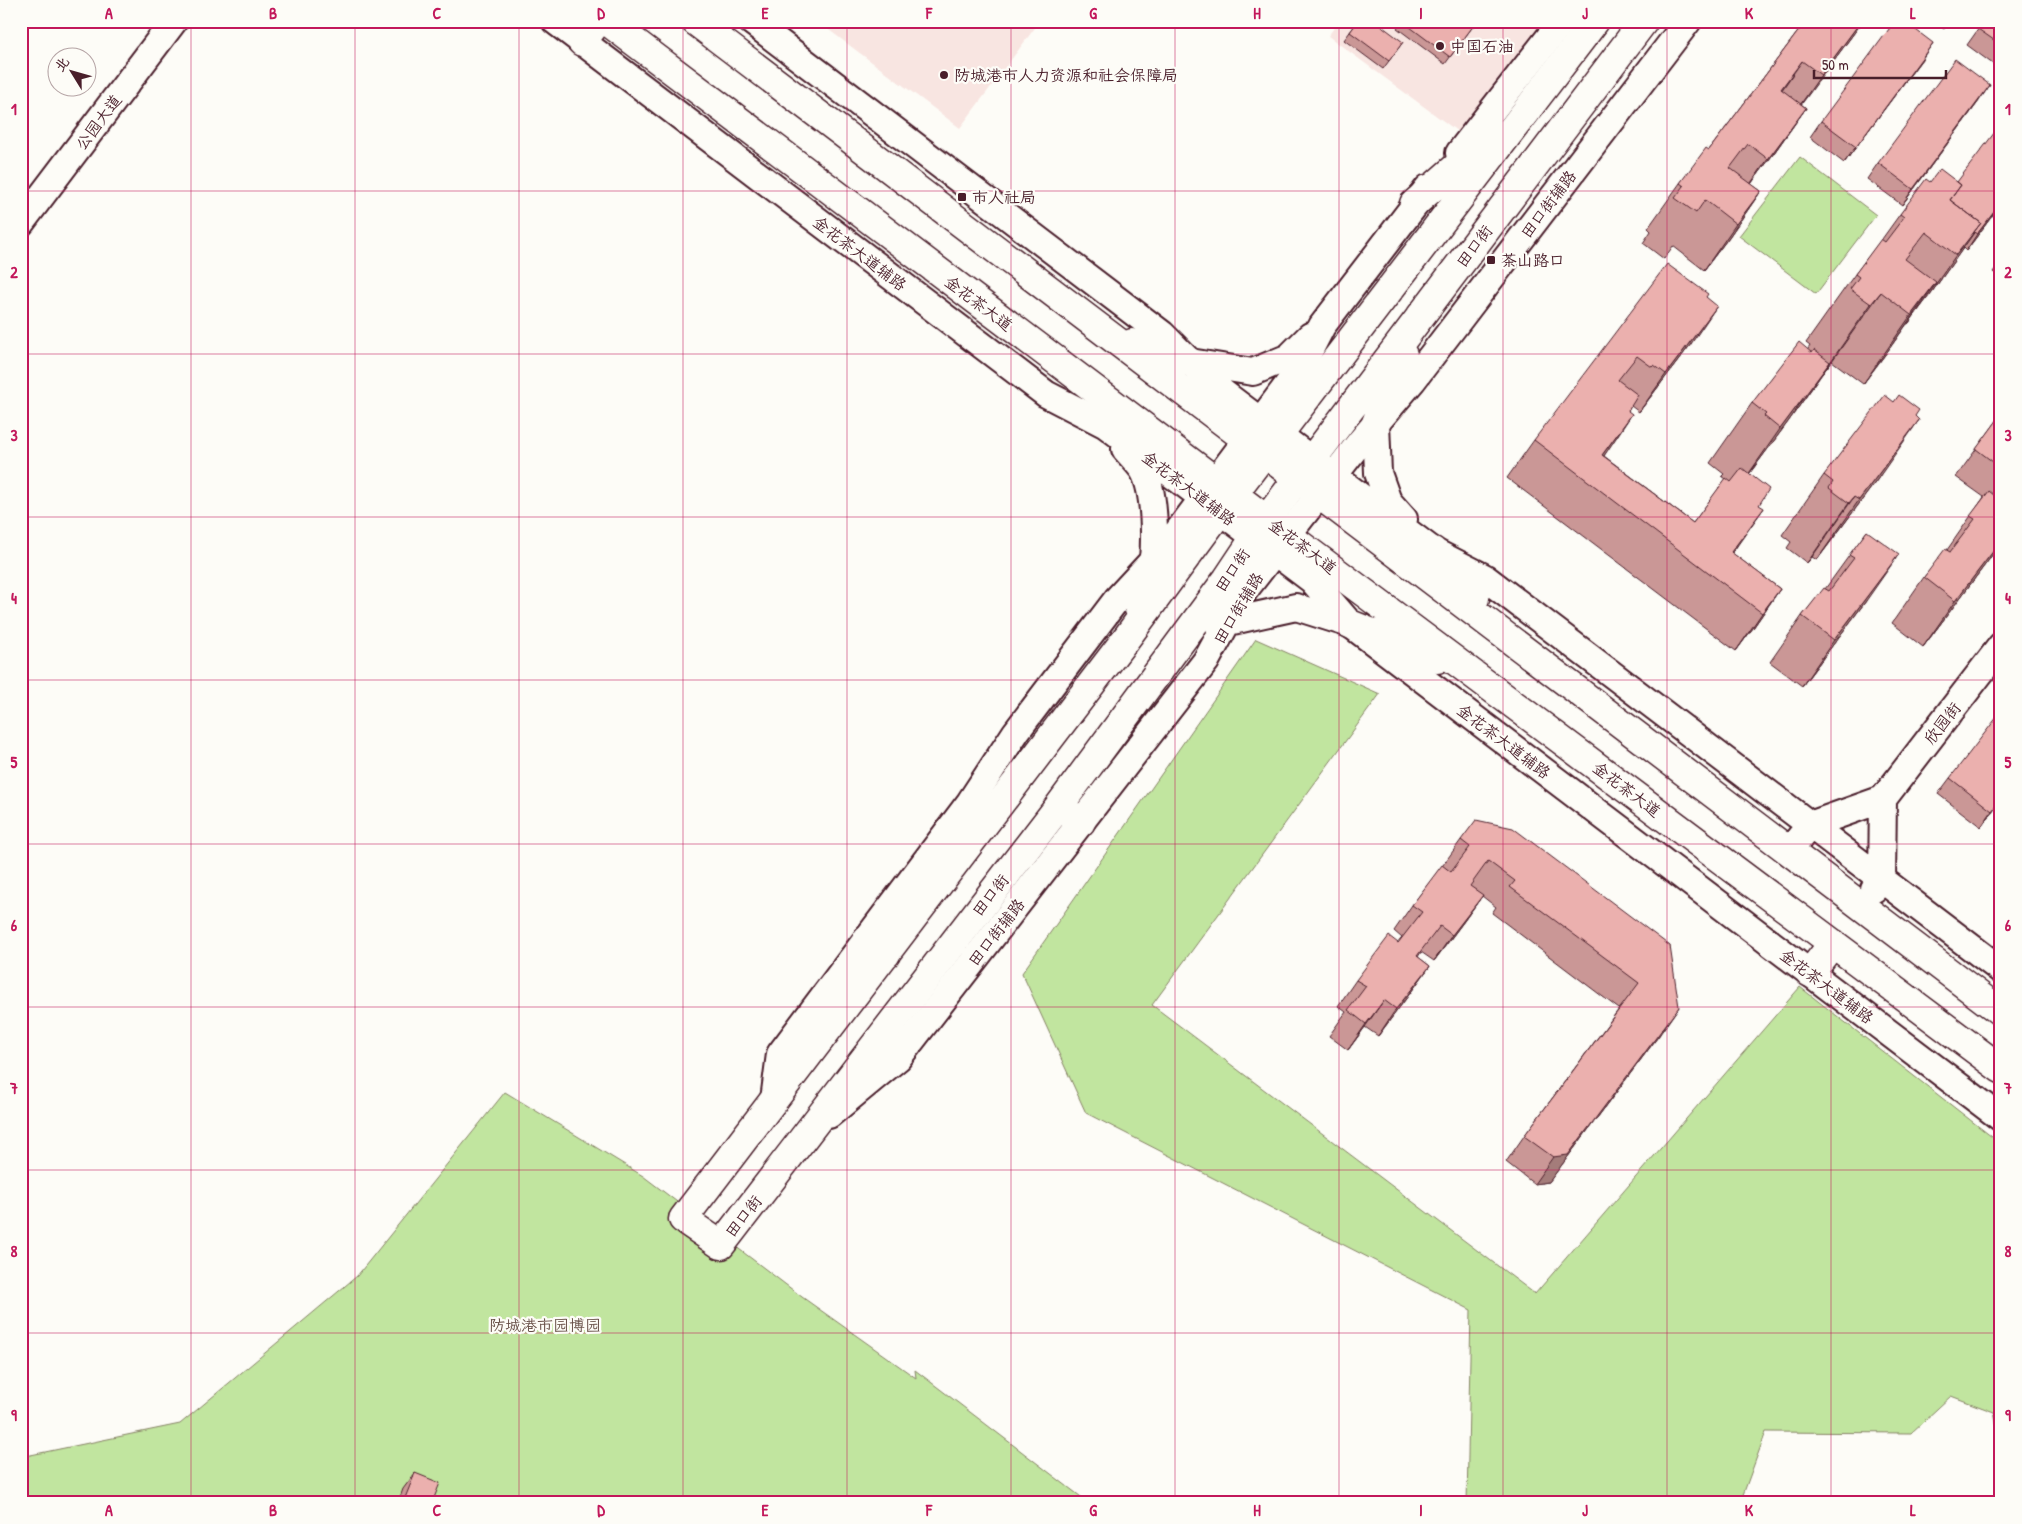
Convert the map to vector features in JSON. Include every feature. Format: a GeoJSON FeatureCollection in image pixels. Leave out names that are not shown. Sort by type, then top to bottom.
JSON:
{"type":"FeatureCollection","features":[{"type":"Feature","properties":{"kind":"main road","name":"金花茶大道"},"geometry":{"type":"LineString","coordinates":[[607,21],[1271,536],[1470,672],[2001,1069]]}},
{"type":"Feature","properties":{"kind":"main road"},"geometry":{"type":"LineString","coordinates":[[695,21],[1112,337],[1262,437],[1316,477],[1512,641],[2001,1012]]}},
{"type":"Feature","properties":{"kind":"main road","name":"田口街"},"geometry":{"type":"LineString","coordinates":[[1595,21],[1543,90],[1262,437],[1218,496],[1128,636],[876,946],[774,1100],[683,1219],[721,1245],[1059,806],[1227,579],[1271,536],[1316,477],[1415,323],[1644,21]]}},
{"type":"Feature","properties":{"kind":"main road"},"geometry":{"type":"LineString","coordinates":[[1414,204],[1543,90]]}},
{"type":"Feature","properties":{"kind":"main road"},"geometry":{"type":"LineString","coordinates":[[1376,423],[1415,323]]}},
{"type":"Feature","properties":{"kind":"main road"},"geometry":{"type":"LineString","coordinates":[[1112,337],[1190,362]]}},
{"type":"Feature","properties":{"kind":"main road"},"geometry":{"type":"LineString","coordinates":[[1433,551],[1512,641]]}},
{"type":"Feature","properties":{"kind":"main road"},"geometry":{"type":"LineString","coordinates":[[1128,636],[1146,592],[1153,560]]}},
{"type":"Feature","properties":{"kind":"main road"},"geometry":{"type":"LineString","coordinates":[[1350,624],[1470,672]]}},
{"type":"Feature","properties":{"kind":"main road"},"geometry":{"type":"LineString","coordinates":[[1059,806],[1081,822]]}},
{"type":"Feature","properties":{"kind":"main road"},"geometry":{"type":"LineString","coordinates":[[1810,973],[1833,943]]}},
{"type":"Feature","properties":{"kind":"street","name":"公园大道"},"geometry":{"type":"LineString","coordinates":[[21,223],[174,21]]}},
{"type":"Feature","properties":{"kind":"street","name":"金花茶大道辅路"},"geometry":{"type":"LineString","coordinates":[[555,21],[590,32],[1046,394],[1106,425],[1218,496]]}},
{"type":"Feature","properties":{"kind":"street"},"geometry":{"type":"LineString","coordinates":[[751,21],[1162,334],[1262,437],[1322,326],[1414,204],[1475,135],[1562,21]]}},
{"type":"Feature","properties":{"kind":"street","name":"田口街辅路"},"geometry":{"type":"LineString","coordinates":[[1316,477],[1376,423],[1413,380],[1688,21]]}},
{"type":"Feature","properties":{"kind":"street"},"geometry":{"type":"LineString","coordinates":[[1190,362],[1253,372],[1288,357],[1322,326]]}},
{"type":"Feature","properties":{"kind":"street"},"geometry":{"type":"LineString","coordinates":[[1376,423],[1378,473],[1388,501],[1433,551]]}},
{"type":"Feature","properties":{"kind":"street"},"geometry":{"type":"LineString","coordinates":[[1106,425],[1143,471],[1152,504],[1155,537],[1153,560]]}},
{"type":"Feature","properties":{"kind":"street"},"geometry":{"type":"LineString","coordinates":[[1316,477],[1433,551],[1484,577],[2001,970]]}},
{"type":"Feature","properties":{"kind":"street"},"geometry":{"type":"LineString","coordinates":[[876,946],[1016,732],[1111,606],[1170,542],[1218,496]]}},
{"type":"Feature","properties":{"kind":"street","name":"金花茶大道辅路"},"geometry":{"type":"LineString","coordinates":[[1271,536],[1350,624],[2001,1118]]}},
{"type":"Feature","properties":{"kind":"street","name":"田口街辅路"},"geometry":{"type":"LineString","coordinates":[[808,1131],[898,1058],[1206,661],[1228,622],[1271,536]]}},
{"type":"Feature","properties":{"kind":"street"},"geometry":{"type":"LineString","coordinates":[[1166,662],[1228,622],[1296,607],[1350,624]]}},
{"type":"Feature","properties":{"kind":"street","name":"欣园街"},"geometry":{"type":"LineString","coordinates":[[1883,799],[2001,646]]}},
{"type":"Feature","properties":{"kind":"street"},"geometry":{"type":"LineString","coordinates":[[1790,851],[1810,825],[1883,799],[1882,880],[1862,906]]}},
{"type":"Feature","properties":{"kind":"shaded area","name":"防城港市人力资源和社会保障局"},"geometry":{"type":"Polygon","coordinates":[[[817,21],[1040,21],[960,128],[817,21]]]}},
{"type":"Feature","properties":{"kind":"shaded area"},"geometry":{"type":"Polygon","coordinates":[[[1339,21],[1551,21],[1461,134],[1328,36],[1339,21]]]}},
{"type":"Feature","properties":{"kind":"green space"},"geometry":{"type":"Polygon","coordinates":[[[1800,157],[1876,215],[1816,294],[1739,236],[1800,157]]]}},
{"type":"Feature","properties":{"kind":"green space"},"geometry":{"type":"Polygon","coordinates":[[[1256,639],[1380,694],[1152,1005],[1535,1294],[1800,987],[2001,1144],[2001,1451],[1994,1412],[1951,1396],[1911,1433],[1766,1432],[1740,1503],[1467,1503],[1471,1310],[1086,1113],[1022,973],[1256,639]]]}},
{"type":"Feature","properties":{"kind":"green space","name":"防城港市园博园"},"geometry":{"type":"Polygon","coordinates":[[[505,1092],[643,1176],[802,1297],[916,1378],[915,1370],[1089,1503],[21,1503],[21,1457],[180,1424],[357,1276],[505,1092]]]}},
{"type":"Feature","properties":{"kind":"building"},"geometry":{"type":"Polygon","coordinates":[[[1358,21],[1375,21],[1403,42],[1389,61],[1350,32],[1358,21]]]}},
{"type":"Feature","properties":{"kind":"building","name":"中国石油"},"geometry":{"type":"Polygon","coordinates":[[[1402,21],[1477,21],[1450,57],[1402,21]]]}},
{"type":"Feature","properties":{"kind":"building"},"geometry":{"type":"Polygon","coordinates":[[[1806,21],[1861,21],[1821,75],[1802,61],[1781,89],[1806,108],[1768,159],[1748,144],[1730,168],[1761,191],[1736,224],[1705,200],[1696,213],[1675,198],[1684,186],[1680,183],[1706,148],[1709,150],[1806,21]]]}},
{"type":"Feature","properties":{"kind":"building"},"geometry":{"type":"Polygon","coordinates":[[[1895,21],[1904,21],[1933,43],[1856,147],[1821,121],[1895,21]]]}},
{"type":"Feature","properties":{"kind":"building"},"geometry":{"type":"Polygon","coordinates":[[[1984,21],[2001,21],[2001,45],[1978,29],[1984,21]]]}},
{"type":"Feature","properties":{"kind":"building"},"geometry":{"type":"Polygon","coordinates":[[[1955,59],[1990,85],[1913,189],[1878,163],[1955,59]]]}},
{"type":"Feature","properties":{"kind":"building"},"geometry":{"type":"Polygon","coordinates":[[[2001,124],[2001,203],[1977,234],[1974,232],[1981,223],[1950,200],[1961,185],[1957,182],[2001,124]]]}},
{"type":"Feature","properties":{"kind":"building"},"geometry":{"type":"Polygon","coordinates":[[[1940,169],[1961,185],[1950,200],[1981,223],[1956,255],[1926,232],[1905,259],[1936,282],[1911,315],[1881,292],[1871,304],[1850,289],[1859,277],[1855,274],[1881,239],[1885,242],[1904,217],[1900,214],[1926,179],[1930,182],[1940,169]]]}},
{"type":"Feature","properties":{"kind":"building"},"geometry":{"type":"Polygon","coordinates":[[[1667,264],[1708,294],[1706,297],[1717,306],[1666,374],[1637,356],[1618,380],[1638,395],[1628,411],[1632,414],[1602,455],[1693,523],[1726,478],[1731,482],[1742,468],[1769,489],[1759,505],[1764,508],[1731,552],[1780,589],[1762,613],[1534,440],[1667,264]]]}},
{"type":"Feature","properties":{"kind":"building"},"geometry":{"type":"Polygon","coordinates":[[[1799,342],[1812,353],[1814,350],[1830,362],[1780,429],[1752,403],[1799,342]]]}},
{"type":"Feature","properties":{"kind":"building"},"geometry":{"type":"Polygon","coordinates":[[[1885,395],[1894,402],[1899,395],[1919,410],[1915,416],[1919,420],[1859,500],[1854,497],[1849,503],[1829,488],[1833,482],[1824,475],[1885,395]]]}},
{"type":"Feature","properties":{"kind":"building"},"geometry":{"type":"Polygon","coordinates":[[[2001,415],[2001,468],[1976,449],[2001,415]]]}},
{"type":"Feature","properties":{"kind":"building"},"geometry":{"type":"Polygon","coordinates":[[[1989,491],[2001,501],[2001,541],[1955,601],[1924,577],[1945,549],[1950,552],[1975,519],[1970,516],[1989,491]]]}},
{"type":"Feature","properties":{"kind":"building"},"geometry":{"type":"Polygon","coordinates":[[[1867,531],[1899,554],[1834,640],[1802,616],[1824,588],[1829,591],[1854,558],[1849,555],[1867,531]]]}},
{"type":"Feature","properties":{"kind":"building"},"geometry":{"type":"Polygon","coordinates":[[[2001,712],[2001,799],[1992,811],[1950,778],[2001,712]]]}},
{"type":"Feature","properties":{"kind":"building"},"geometry":{"type":"Polygon","coordinates":[[[1476,820],[1513,828],[1670,946],[1679,1007],[1568,1155],[1553,1157],[1524,1136],[1639,983],[1510,887],[1515,881],[1488,861],[1470,886],[1483,895],[1452,935],[1440,926],[1417,956],[1430,966],[1396,1009],[1384,1000],[1366,1024],[1348,1010],[1366,986],[1356,980],[1389,936],[1398,943],[1422,912],[1412,905],[1442,865],[1451,872],[1470,847],[1461,840],[1476,820]]]}},
{"type":"Feature","properties":{"kind":"building"},"geometry":{"type":"Polygon","coordinates":[[[415,1473],[440,1483],[432,1503],[403,1503],[415,1473]]]}},
{"type":"Feature","properties":{"kind":"place","name":"中国石油"},"geometry":{"type":"Point","coordinates":[1440,46]}},
{"type":"Feature","properties":{"kind":"place","name":"防城港市人力资源和社会保障局"},"geometry":{"type":"Point","coordinates":[944,75]}},
{"type":"Feature","properties":{"kind":"place","name":"市人社局"},"geometry":{"type":"Point","coordinates":[962,197]}},
{"type":"Feature","properties":{"kind":"place","name":"茶山路口"},"geometry":{"type":"Point","coordinates":[1491,260]}}]}
